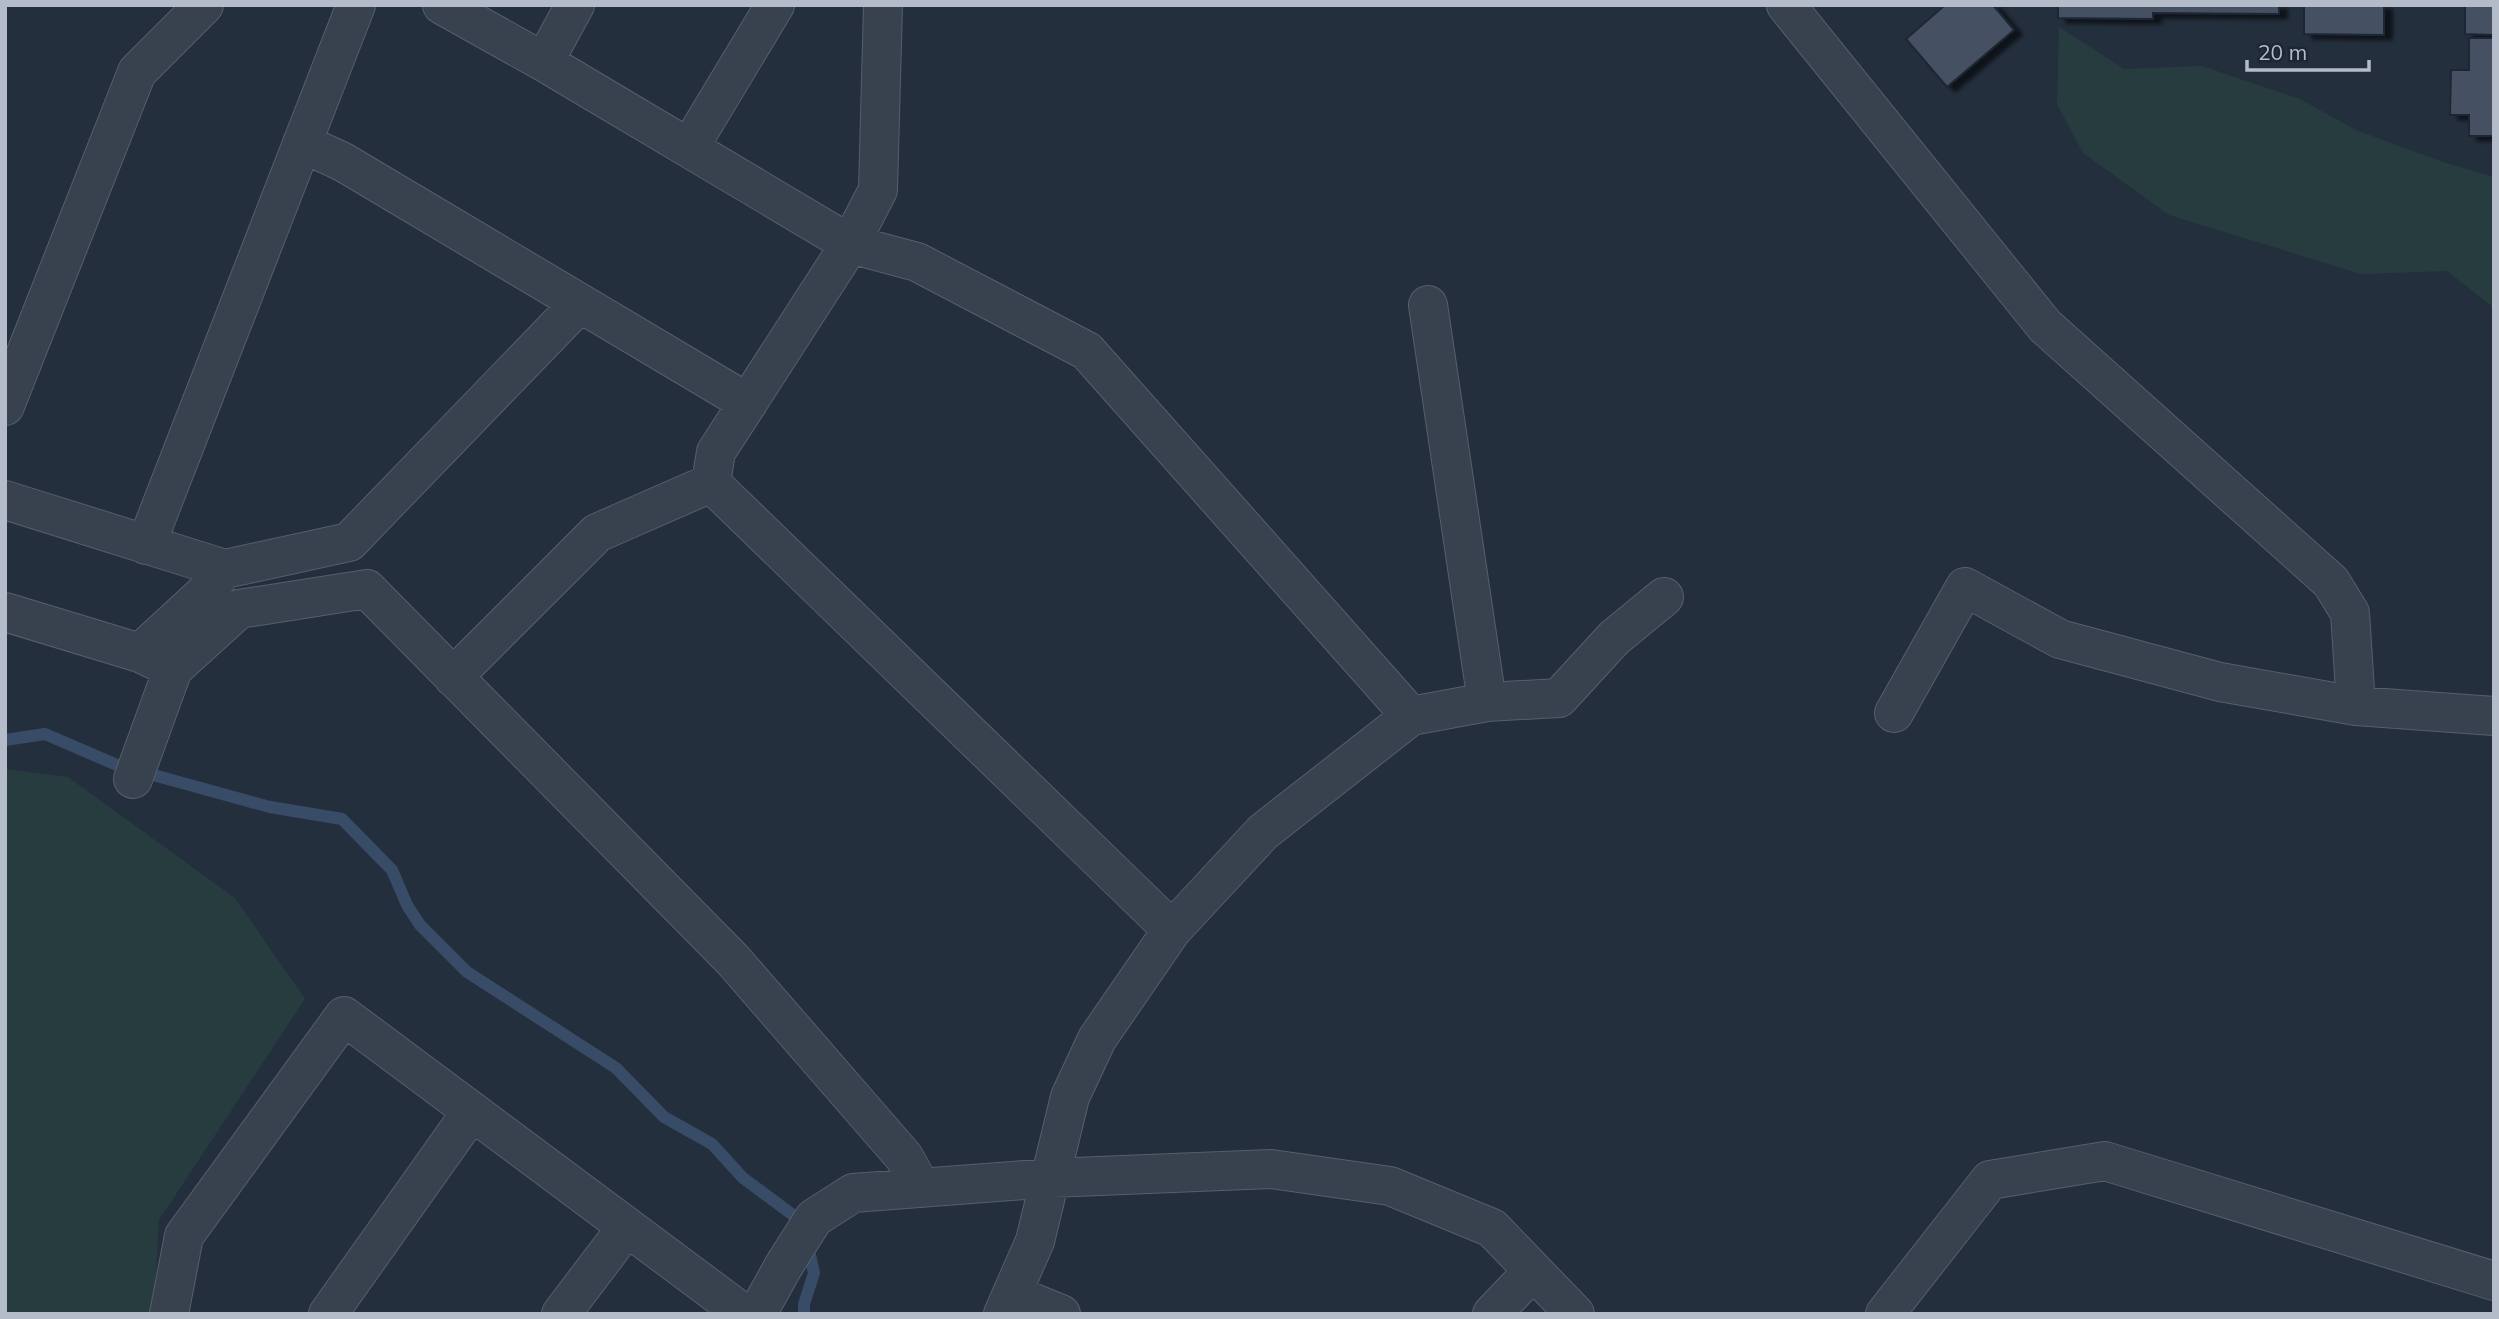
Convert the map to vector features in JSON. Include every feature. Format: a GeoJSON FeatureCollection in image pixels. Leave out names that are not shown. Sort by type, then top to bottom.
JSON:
{"type":"FeatureCollection","features":[{"type":"Feature","properties":{"kind":"street"},"geometry":{"type":"LineString","coordinates":[[5,407],[137,72],[204,5]]}},
{"type":"Feature","properties":{"kind":"street"},"geometry":{"type":"LineString","coordinates":[[146,545],[356,5]]}},
{"type":"Feature","properties":{"kind":"street"},"geometry":{"type":"LineString","coordinates":[[443,5],[850,244],[917,262],[1087,351],[1411,716]]}},
{"type":"Feature","properties":{"kind":"street"},"geometry":{"type":"LineString","coordinates":[[544,62],[575,5]]}},
{"type":"Feature","properties":{"kind":"street"},"geometry":{"type":"LineString","coordinates":[[690,148],[775,5]]}},
{"type":"Feature","properties":{"kind":"street"},"geometry":{"type":"LineString","coordinates":[[711,483],[716,452],[850,244],[878,190],[884,5]]}},
{"type":"Feature","properties":{"kind":"street"},"geometry":{"type":"LineString","coordinates":[[1786,5],[2045,326],[2331,582],[2350,613],[2356,706]]}},
{"type":"Feature","properties":{"kind":"street"},"geometry":{"type":"LineString","coordinates":[[302,143],[343,162],[748,402]]}},
{"type":"Feature","properties":{"kind":"street"},"geometry":{"type":"LineString","coordinates":[[5,500],[225,569],[349,542],[580,303]]}},
{"type":"Feature","properties":{"kind":"street"},"geometry":{"type":"LineString","coordinates":[[1428,305],[1487,702]]}},
{"type":"Feature","properties":{"kind":"street"},"geometry":{"type":"LineString","coordinates":[[453,677],[597,533],[711,483]]}},
{"type":"Feature","properties":{"kind":"street"},"geometry":{"type":"LineString","coordinates":[[711,483],[1172,930]]}},
{"type":"Feature","properties":{"kind":"street"},"geometry":{"type":"LineString","coordinates":[[137,769],[157,661],[225,569]]}},
{"type":"Feature","properties":{"kind":"street"},"geometry":{"type":"LineString","coordinates":[[1894,713],[1965,587],[2060,639],[2220,682],[2356,706],[2494,716]]}},
{"type":"Feature","properties":{"kind":"street"},"geometry":{"type":"LineString","coordinates":[[157,661],[239,609],[367,589],[733,960],[904,1157],[921,1188]]}},
{"type":"Feature","properties":{"kind":"street"},"geometry":{"type":"LineString","coordinates":[[1061,1314],[1007,1304],[1035,1241],[1070,1097],[1097,1039],[1172,930],[1262,832],[1411,716],[1487,702],[1559,698],[1614,638],[1664,597]]}},
{"type":"Feature","properties":{"kind":"street"},"geometry":{"type":"LineString","coordinates":[[5,612],[157,661]]}},
{"type":"Feature","properties":{"kind":"street"},"geometry":{"type":"LineString","coordinates":[[169,1314],[184,1236],[344,1016],[744,1314]]}},
{"type":"Feature","properties":{"kind":"street"},"geometry":{"type":"LineString","coordinates":[[328,1314],[472,1111]]}},
{"type":"Feature","properties":{"kind":"street"},"geometry":{"type":"LineString","coordinates":[[1885,1314],[1990,1180],[2105,1161],[2494,1281]]}},
{"type":"Feature","properties":{"kind":"street"},"geometry":{"type":"LineString","coordinates":[[757,1314],[814,1218],[853,1194],[1050,1178],[1271,1169],[1390,1186],[1492,1228],[1575,1314]]}},
{"type":"Feature","properties":{"kind":"street"},"geometry":{"type":"LineString","coordinates":[[561,1314],[627,1227]]}},
{"type":"Feature","properties":{"kind":"street"},"geometry":{"type":"LineString","coordinates":[[1492,1314],[1534,1271]]}},
{"type":"Feature","properties":{"kind":"green space"},"geometry":{"type":"Polygon","coordinates":[[[2059,27],[2124,69],[2202,66],[2300,99],[2356,130],[2443,162],[2494,177],[2494,308],[2447,271],[2361,274],[2169,215],[2083,153],[2057,104],[2059,27]]]}},
{"type":"Feature","properties":{"kind":"green space"},"geometry":{"type":"Polygon","coordinates":[[[5,769],[68,777],[235,898],[305,999],[159,1220],[154,1314],[5,1314],[5,769]]]}},
{"type":"Feature","properties":{"kind":"building"},"geometry":{"type":"Polygon","coordinates":[[[1945,5],[1993,5],[2014,30],[1947,87],[1906,39],[1945,5]]]}},
{"type":"Feature","properties":{"kind":"building"},"geometry":{"type":"Polygon","coordinates":[[[2058,5],[2279,5],[2279,14],[2153,13],[2153,19],[2058,18],[2058,5]]]}},
{"type":"Feature","properties":{"kind":"building"},"geometry":{"type":"Polygon","coordinates":[[[2304,5],[2384,5],[2384,35],[2304,34],[2304,5]]]}},
{"type":"Feature","properties":{"kind":"building"},"geometry":{"type":"Polygon","coordinates":[[[2465,5],[2494,5],[2494,35],[2465,34],[2465,5]]]}},
{"type":"Feature","properties":{"kind":"building"},"geometry":{"type":"Polygon","coordinates":[[[2469,38],[2494,38],[2494,136],[2469,136],[2469,115],[2450,115],[2451,70],[2469,70],[2469,38]]]}},
{"type":"Feature","properties":{"kind":"waterway"},"geometry":{"type":"LineString","coordinates":[[5,740],[45,734],[117,765],[270,807],[342,819],[392,870],[407,905],[420,925],[467,972],[616,1068],[664,1117],[712,1144],[743,1178],[797,1218]]}},
{"type":"Feature","properties":{"kind":"waterway"},"geometry":{"type":"LineString","coordinates":[[804,1314],[804,1304],[814,1273],[810,1255]]}}]}
